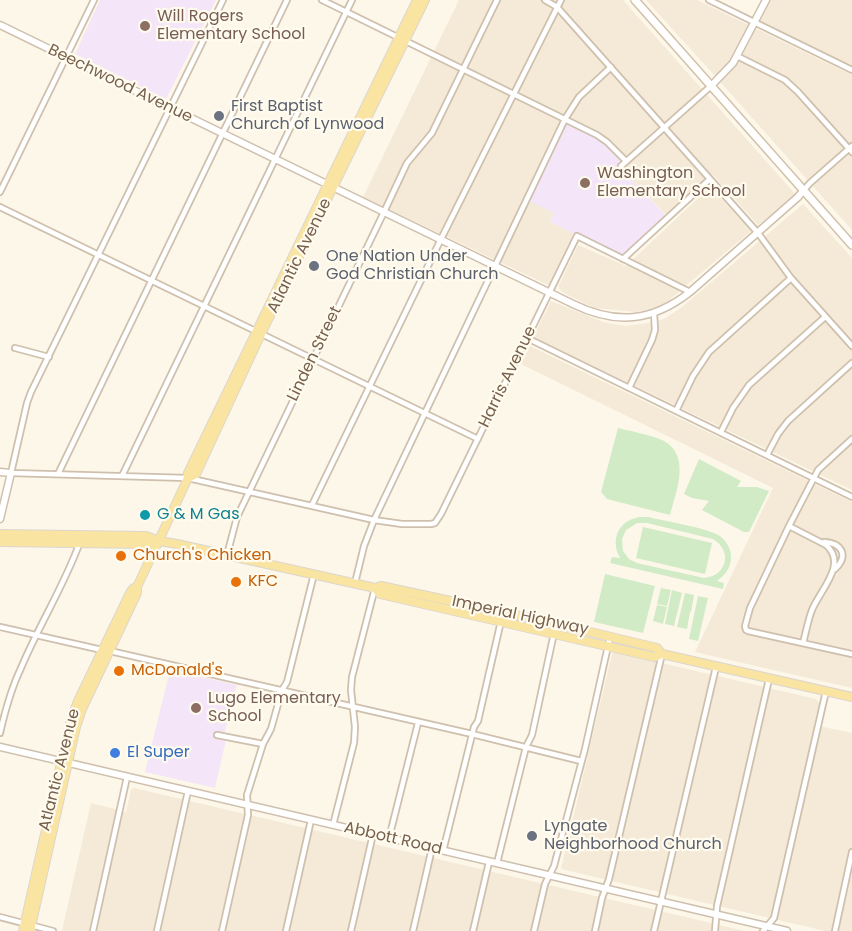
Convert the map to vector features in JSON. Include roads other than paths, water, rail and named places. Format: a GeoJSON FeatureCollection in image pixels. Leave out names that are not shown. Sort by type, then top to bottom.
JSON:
{"type":"FeatureCollection","features":[{"type":"Feature","properties":{"kind":"main road","name":"Atlantic Avenue"},"geometry":{"type":"LineString","coordinates":[[27,928],[64,762],[82,709],[131,591],[137,587],[188,478],[196,474],[259,333],[402,39],[417,0]]}},
{"type":"Feature","properties":{"kind":"main road","name":"Atlantic Avenue"},"geometry":{"type":"LineString","coordinates":[[402,39],[425,0]]}},
{"type":"Feature","properties":{"kind":"main road"},"geometry":{"type":"LineString","coordinates":[[634,0],[852,245]]}},
{"type":"Feature","properties":{"kind":"main road","name":"Imperial Highway"},"geometry":{"type":"LineString","coordinates":[[0,534],[80,539]]}},
{"type":"Feature","properties":{"kind":"main road","name":"Imperial Highway"},"geometry":{"type":"LineString","coordinates":[[0,542],[146,536],[159,542],[177,544],[355,584],[375,588],[381,586],[557,624],[657,648],[662,654]]}},
{"type":"Feature","properties":{"kind":"main road","name":"Imperial Highway"},"geometry":{"type":"LineString","coordinates":[[375,588],[380,594],[654,657],[662,654],[852,697]]}},
{"type":"Feature","properties":{"kind":"street"},"geometry":{"type":"LineString","coordinates":[[0,192],[94,0]]}},
{"type":"Feature","properties":{"kind":"street"},"geometry":{"type":"LineString","coordinates":[[0,519],[27,403],[223,0]]}},
{"type":"Feature","properties":{"kind":"street"},"geometry":{"type":"LineString","coordinates":[[58,474],[287,0]]}},
{"type":"Feature","properties":{"kind":"street"},"geometry":{"type":"LineString","coordinates":[[322,0],[602,138],[626,161]]}},
{"type":"Feature","properties":{"kind":"street"},"geometry":{"type":"LineString","coordinates":[[122,476],[352,0]]}},
{"type":"Feature","properties":{"kind":"street","name":"Linden Street"},"geometry":{"type":"LineString","coordinates":[[227,555],[237,517],[402,171],[432,133],[497,0]]}},
{"type":"Feature","properties":{"kind":"street"},"geometry":{"type":"LineString","coordinates":[[545,0],[557,7],[665,127],[758,233],[791,278],[852,346]]}},
{"type":"Feature","properties":{"kind":"street"},"geometry":{"type":"LineString","coordinates":[[312,505],[441,239],[561,0]]}},
{"type":"Feature","properties":{"kind":"street"},"geometry":{"type":"LineString","coordinates":[[709,0],[852,70]]}},
{"type":"Feature","properties":{"kind":"street"},"geometry":{"type":"LineString","coordinates":[[621,166],[728,69],[766,0]]}},
{"type":"Feature","properties":{"kind":"street","name":"Beechwood Avenue"},"geometry":{"type":"LineString","coordinates":[[0,25],[585,310],[609,316],[634,318],[654,313],[673,304],[758,233],[803,191]]}},
{"type":"Feature","properties":{"kind":"street"},"geometry":{"type":"LineString","coordinates":[[737,56],[785,80],[851,149],[803,191]]}},
{"type":"Feature","properties":{"kind":"street"},"geometry":{"type":"LineString","coordinates":[[355,584],[364,546],[374,520],[565,119],[579,97],[611,67]]}},
{"type":"Feature","properties":{"kind":"street"},"geometry":{"type":"LineString","coordinates":[[690,292],[623,259],[710,179]]}},
{"type":"Feature","properties":{"kind":"street"},"geometry":{"type":"LineString","coordinates":[[0,207],[478,439]]}},
{"type":"Feature","properties":{"kind":"street","name":"Harris Avenue"},"geometry":{"type":"LineString","coordinates":[[374,520],[402,524],[426,524],[435,523],[439,519],[577,236],[623,259]]}},
{"type":"Feature","properties":{"kind":"street"},"geometry":{"type":"LineString","coordinates":[[676,411],[693,376],[709,352],[791,278]]}},
{"type":"Feature","properties":{"kind":"street"},"geometry":{"type":"LineString","coordinates":[[629,388],[652,340],[654,313]]}},
{"type":"Feature","properties":{"kind":"street"},"geometry":{"type":"LineString","coordinates":[[721,432],[733,408],[749,385],[825,316]]}},
{"type":"Feature","properties":{"kind":"street"},"geometry":{"type":"LineString","coordinates":[[527,338],[852,496]]}},
{"type":"Feature","properties":{"kind":"street"},"geometry":{"type":"LineString","coordinates":[[15,348],[49,357]]}},
{"type":"Feature","properties":{"kind":"street"},"geometry":{"type":"LineString","coordinates":[[767,455],[788,421],[852,363]]}},
{"type":"Feature","properties":{"kind":"street"},"geometry":{"type":"LineString","coordinates":[[852,439],[818,470],[750,608],[745,626],[746,630],[852,654]]}},
{"type":"Feature","properties":{"kind":"street"},"geometry":{"type":"LineString","coordinates":[[0,472],[188,478],[374,520]]}},
{"type":"Feature","properties":{"kind":"street"},"geometry":{"type":"LineString","coordinates":[[789,526],[830,548],[835,565],[812,610],[803,643]]}},
{"type":"Feature","properties":{"kind":"street"},"geometry":{"type":"LineString","coordinates":[[0,733],[21,667],[80,539]]}},
{"type":"Feature","properties":{"kind":"street"},"geometry":{"type":"LineString","coordinates":[[821,542],[835,544],[840,548],[842,561],[833,571]]}},
{"type":"Feature","properties":{"kind":"street"},"geometry":{"type":"LineString","coordinates":[[222,931],[248,816],[247,795],[263,744],[271,729],[282,690],[287,682],[314,574]]}},
{"type":"Feature","properties":{"kind":"street"},"geometry":{"type":"LineString","coordinates":[[333,825],[354,743],[352,677],[375,588]]}},
{"type":"Feature","properties":{"kind":"street"},"geometry":{"type":"LineString","coordinates":[[443,851],[472,734],[478,721],[503,612]]}},
{"type":"Feature","properties":{"kind":"street"},"geometry":{"type":"LineString","coordinates":[[496,863],[526,747],[532,735],[557,624]]}},
{"type":"Feature","properties":{"kind":"street"},"geometry":{"type":"LineString","coordinates":[[0,627],[282,690],[581,761]]}},
{"type":"Feature","properties":{"kind":"street"},"geometry":{"type":"LineString","coordinates":[[534,931],[545,884],[554,866],[585,749],[610,637]]}},
{"type":"Feature","properties":{"kind":"street"},"geometry":{"type":"LineString","coordinates":[[595,931],[662,654]]}},
{"type":"Feature","properties":{"kind":"street"},"geometry":{"type":"LineString","coordinates":[[654,931],[716,667]]}},
{"type":"Feature","properties":{"kind":"street"},"geometry":{"type":"LineString","coordinates":[[715,931],[717,906],[769,679]]}},
{"type":"Feature","properties":{"kind":"street"},"geometry":{"type":"LineString","coordinates":[[766,929],[774,918],[826,692]]}},
{"type":"Feature","properties":{"kind":"street"},"geometry":{"type":"LineString","coordinates":[[389,838],[418,723]]}},
{"type":"Feature","properties":{"kind":"street"},"geometry":{"type":"LineString","coordinates":[[217,735],[263,744]]}},
{"type":"Feature","properties":{"kind":"street","name":"Abbott Road"},"geometry":{"type":"LineString","coordinates":[[0,747],[717,915],[766,929],[787,931]]}},
{"type":"Feature","properties":{"kind":"street"},"geometry":{"type":"LineString","coordinates":[[93,931],[127,777]]}},
{"type":"Feature","properties":{"kind":"street"},"geometry":{"type":"LineString","coordinates":[[157,931],[188,791]]}},
{"type":"Feature","properties":{"kind":"street"},"geometry":{"type":"LineString","coordinates":[[286,931],[311,820]]}},
{"type":"Feature","properties":{"kind":"street"},"geometry":{"type":"LineString","coordinates":[[351,931],[373,834]]}},
{"type":"Feature","properties":{"kind":"street"},"geometry":{"type":"LineString","coordinates":[[413,931],[432,848]]}},
{"type":"Feature","properties":{"kind":"street"},"geometry":{"type":"LineString","coordinates":[[835,931],[852,852]]}},
{"type":"Feature","properties":{"kind":"street"},"geometry":{"type":"LineString","coordinates":[[473,931],[489,862]]}},
{"type":"Feature","properties":{"kind":"street"},"geometry":{"type":"LineString","coordinates":[[0,917],[27,928],[53,931]]}},
{"type":"Feature","properties":{"kind":"place","name":"Will Rogers Elementary School"},"geometry":{"type":"Point","coordinates":[145,26]}},
{"type":"Feature","properties":{"kind":"place","name":"First Baptist Church of Lynwood"},"geometry":{"type":"Point","coordinates":[219,116]}},
{"type":"Feature","properties":{"kind":"place","name":"Washington Elementary School"},"geometry":{"type":"Point","coordinates":[585,183]}},
{"type":"Feature","properties":{"kind":"place","name":"One Nation Under God Christian Church"},"geometry":{"type":"Point","coordinates":[314,266]}},
{"type":"Feature","properties":{"kind":"place","name":"G & M Gas"},"geometry":{"type":"Point","coordinates":[145,515]}},
{"type":"Feature","properties":{"kind":"place","name":"Church's Chicken"},"geometry":{"type":"Point","coordinates":[121,556]}},
{"type":"Feature","properties":{"kind":"place","name":"KFC"},"geometry":{"type":"Point","coordinates":[236,582]}},
{"type":"Feature","properties":{"kind":"place","name":"McDonald's"},"geometry":{"type":"Point","coordinates":[119,671]}},
{"type":"Feature","properties":{"kind":"place","name":"Lugo Elementary School"},"geometry":{"type":"Point","coordinates":[196,708]}},
{"type":"Feature","properties":{"kind":"place","name":"El Super"},"geometry":{"type":"Point","coordinates":[115,753]}},
{"type":"Feature","properties":{"kind":"place","name":"Lyngate Neighborhood Church"},"geometry":{"type":"Point","coordinates":[532,836]}}]}
